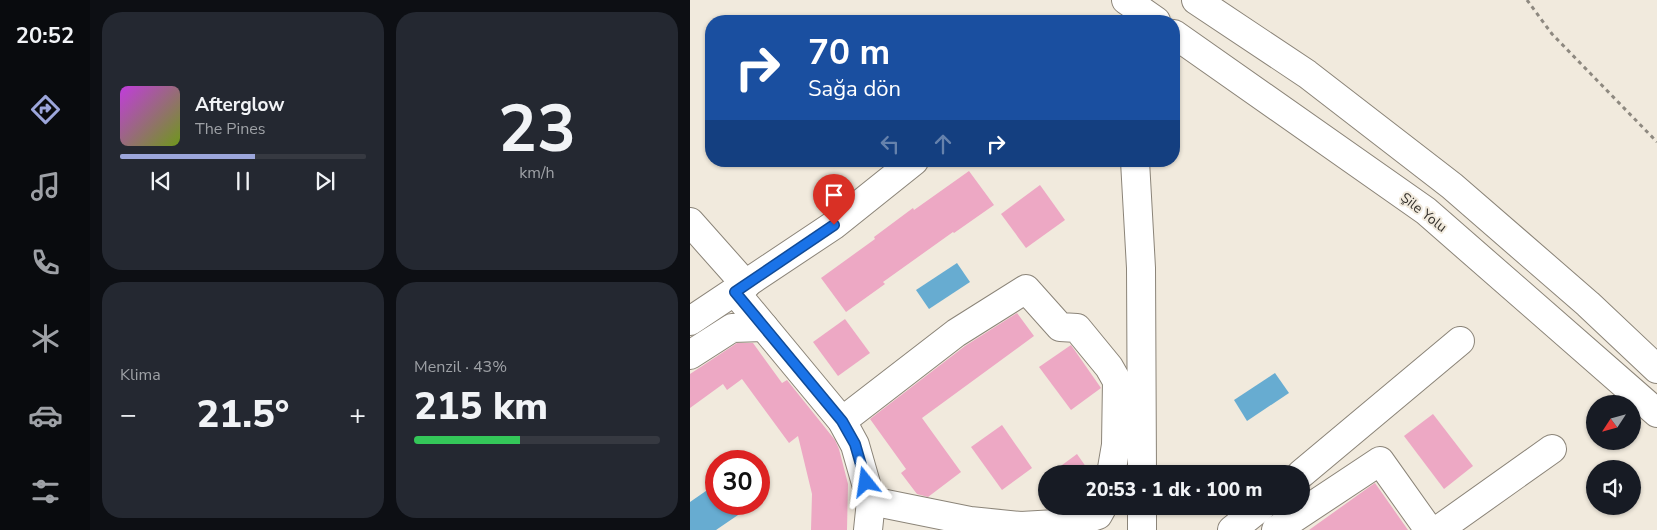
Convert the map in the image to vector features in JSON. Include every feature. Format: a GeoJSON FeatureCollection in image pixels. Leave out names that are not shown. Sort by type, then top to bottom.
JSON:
{"type":"FeatureCollection","features":[{"type":"Feature","properties":{"kind":"main road"},"geometry":{"type":"LineString","coordinates":[[1126,0],[1147,15]]}},
{"type":"Feature","properties":{"kind":"main road"},"geometry":{"type":"LineString","coordinates":[[1196,0],[1307,74],[1452,186],[1588,304],[1657,369]]}},
{"type":"Feature","properties":{"kind":"main road","name":"Şile Yolu"},"geometry":{"type":"LineString","coordinates":[[1180,38],[1426,211],[1657,413]]}},
{"type":"Feature","properties":{"kind":"main road"},"geometry":{"type":"LineString","coordinates":[[690,321],[834,225],[906,167]]}},
{"type":"Feature","properties":{"kind":"main road"},"geometry":{"type":"LineString","coordinates":[[1135,167],[1141,268],[1142,465]]}},
{"type":"Feature","properties":{"kind":"main road"},"geometry":{"type":"LineString","coordinates":[[690,222],[740,288],[764,327],[842,421],[855,444],[871,501],[868,530]]}},
{"type":"Feature","properties":{"kind":"main road"},"geometry":{"type":"LineString","coordinates":[[842,421],[956,334],[1026,289],[1060,327],[1077,328],[1117,381],[1116,445],[1112,465]]}},
{"type":"Feature","properties":{"kind":"main road"},"geometry":{"type":"LineString","coordinates":[[690,355],[732,328],[764,327]]}},
{"type":"Feature","properties":{"kind":"main road"},"geometry":{"type":"LineString","coordinates":[[1310,466],[1460,341]]}},
{"type":"Feature","properties":{"kind":"main road"},"geometry":{"type":"LineString","coordinates":[[1438,530],[1552,449]]}},
{"type":"Feature","properties":{"kind":"main road"},"geometry":{"type":"LineString","coordinates":[[1276,530],[1380,461],[1429,530]]}},
{"type":"Feature","properties":{"kind":"main road"},"geometry":{"type":"LineString","coordinates":[[871,501],[970,521],[1020,526],[1074,523],[1098,515]]}},
{"type":"Feature","properties":{"kind":"main road"},"geometry":{"type":"LineString","coordinates":[[1142,515],[1142,530]]}},
{"type":"Feature","properties":{"kind":"main road"},"geometry":{"type":"LineString","coordinates":[[1232,530],[1251,515]]}},
{"type":"Feature","properties":{"kind":"path"},"geometry":{"type":"LineString","coordinates":[[1527,0],[1552,34],[1657,142]]}},
{"type":"Feature","properties":{"kind":"water"},"geometry":{"type":"Polygon","coordinates":[[[957,263],[970,282],[929,309],[916,290],[957,263]]]}},
{"type":"Feature","properties":{"kind":"water"},"geometry":{"type":"Polygon","coordinates":[[[1275,373],[1289,393],[1247,421],[1234,400],[1275,373]]]}},
{"type":"Feature","properties":{"kind":"water"},"geometry":{"type":"Polygon","coordinates":[[[705,492],[705,515],[738,515],[716,530],[690,530],[690,502],[705,492]]]}},
{"type":"Feature","properties":{"kind":"building"},"geometry":{"type":"Polygon","coordinates":[[[969,171],[994,205],[883,282],[885,284],[846,312],[821,278],[875,239],[874,237],[913,208],[914,210],[969,171]]]}},
{"type":"Feature","properties":{"kind":"building"},"geometry":{"type":"Polygon","coordinates":[[[1040,185],[1065,220],[1026,248],[1001,214],[1040,185]]]}},
{"type":"Feature","properties":{"kind":"building"},"geometry":{"type":"Polygon","coordinates":[[[1017,313],[1034,336],[922,418],[961,472],[928,497],[917,494],[901,473],[906,469],[870,419],[965,346],[1017,313]]]}},
{"type":"Feature","properties":{"kind":"building"},"geometry":{"type":"Polygon","coordinates":[[[845,319],[870,353],[838,376],[813,342],[845,319]]]}},
{"type":"Feature","properties":{"kind":"building"},"geometry":{"type":"Polygon","coordinates":[[[737,343],[753,343],[782,383],[787,380],[835,440],[848,484],[847,530],[811,530],[812,494],[798,436],[789,443],[742,379],[727,390],[723,384],[690,408],[690,374],[737,343]]]}},
{"type":"Feature","properties":{"kind":"building"},"geometry":{"type":"Polygon","coordinates":[[[1071,345],[1101,388],[1071,410],[1039,367],[1071,345]]]}},
{"type":"Feature","properties":{"kind":"building"},"geometry":{"type":"Polygon","coordinates":[[[1433,414],[1473,466],[1444,489],[1404,436],[1433,414]]]}},
{"type":"Feature","properties":{"kind":"building"},"geometry":{"type":"Polygon","coordinates":[[[1002,425],[1032,468],[1002,490],[971,447],[1002,425]]]}},
{"type":"Feature","properties":{"kind":"building"},"geometry":{"type":"Polygon","coordinates":[[[1077,454],[1085,465],[1062,465],[1077,454]]]}},
{"type":"Feature","properties":{"kind":"building"},"geometry":{"type":"Polygon","coordinates":[[[1375,483],[1408,530],[1309,530],[1372,485],[1375,483]]]}},
{"type":"Feature","properties":{"kind":"route"},"geometry":{"type":"LineString","coordinates":[[834,225],[735,292],[842,421],[855,444],[866,482]]}}]}
